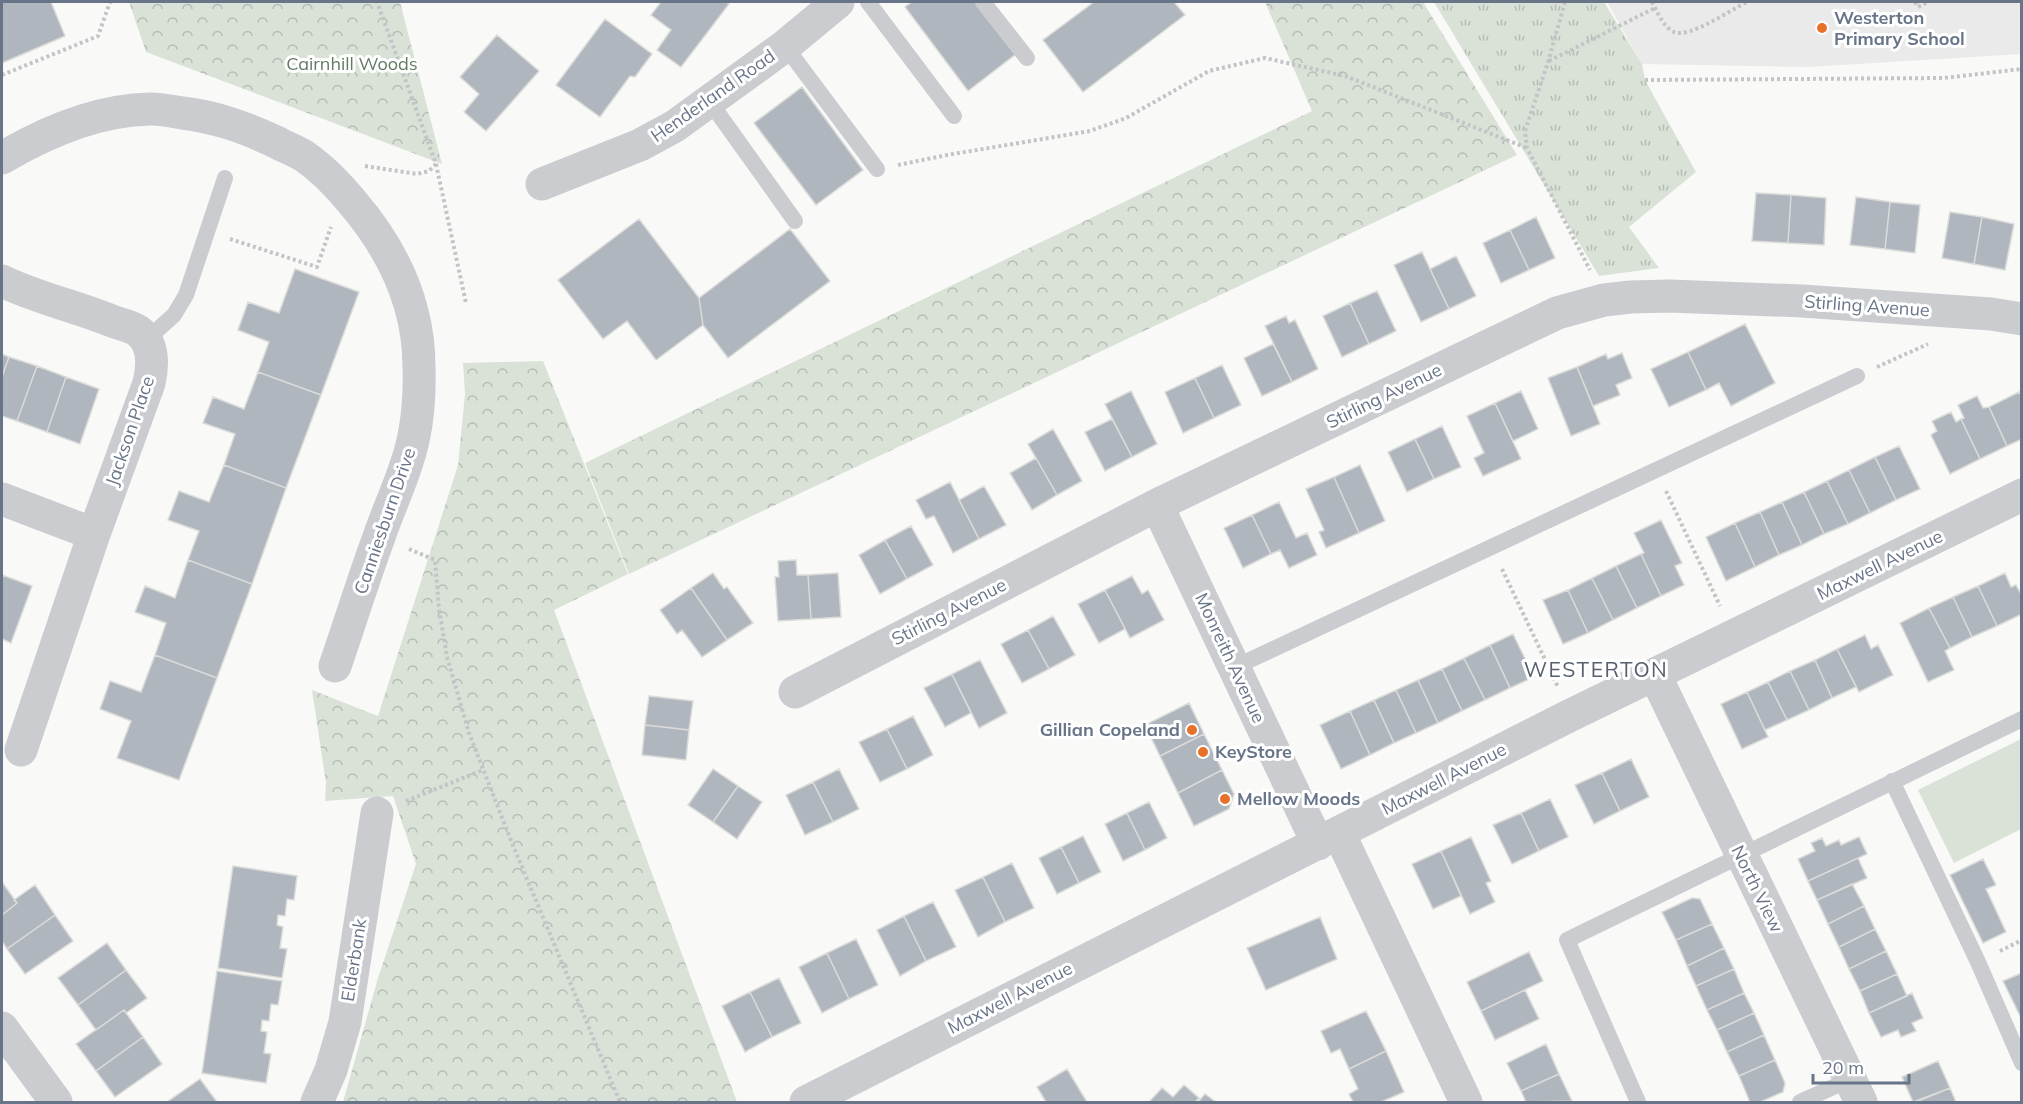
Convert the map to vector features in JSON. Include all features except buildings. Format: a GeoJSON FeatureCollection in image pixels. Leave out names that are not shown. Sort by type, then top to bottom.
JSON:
{"type":"FeatureCollection","features":[{"type":"Feature","properties":{"kind":"street","name":"Henderland Road"},"geometry":{"type":"LineString","coordinates":[[542,184],[640,145],[675,126],[785,46],[838,2]]}},
{"type":"Feature","properties":{"kind":"street","name":"Canniesburn Drive"},"geometry":{"type":"LineString","coordinates":[[2,158],[32,140],[72,124],[113,112],[151,109],[208,116],[250,130],[303,156],[324,171],[366,218],[390,253],[414,318],[420,365],[418,413],[407,464],[379,536],[335,666]]}},
{"type":"Feature","properties":{"kind":"street"},"geometry":{"type":"LineString","coordinates":[[2,281],[21,290],[80,308],[138,331],[145,341]]}},
{"type":"Feature","properties":{"kind":"street","name":"Stirling Avenue"},"geometry":{"type":"LineString","coordinates":[[795,692],[1158,505],[1557,313],[1604,300],[1669,296],[1802,301],[1991,314],[2022,319]]}},
{"type":"Feature","properties":{"kind":"street","name":"Jackson Place"},"geometry":{"type":"LineString","coordinates":[[21,750],[94,534],[149,383],[153,365],[151,352],[145,341]]}},
{"type":"Feature","properties":{"kind":"street","name":"Maxwell Avenue"},"geometry":{"type":"LineString","coordinates":[[806,1102],[1571,715],[2022,495]]}},
{"type":"Feature","properties":{"kind":"street"},"geometry":{"type":"LineString","coordinates":[[2,498],[94,534]]}},
{"type":"Feature","properties":{"kind":"street","name":"Monreith Avenue"},"geometry":{"type":"LineString","coordinates":[[1158,505],[1235,667],[1328,838],[1466,1102]]}},
{"type":"Feature","properties":{"kind":"street","name":"North View"},"geometry":{"type":"LineString","coordinates":[[1655,675],[1856,1091]]}},
{"type":"Feature","properties":{"kind":"street","name":"Elderbank"},"geometry":{"type":"LineString","coordinates":[[317,1102],[331,1070],[345,1022],[377,813]]}},
{"type":"Feature","properties":{"kind":"street"},"geometry":{"type":"LineString","coordinates":[[2,1028],[56,1102]]}},
{"type":"Feature","properties":{"kind":"lane"},"geometry":{"type":"LineString","coordinates":[[868,2],[954,116]]}},
{"type":"Feature","properties":{"kind":"lane"},"geometry":{"type":"LineString","coordinates":[[983,2],[1027,58]]}},
{"type":"Feature","properties":{"kind":"lane"},"geometry":{"type":"LineString","coordinates":[[785,46],[877,169]]}},
{"type":"Feature","properties":{"kind":"lane"},"geometry":{"type":"LineString","coordinates":[[710,102],[795,221]]}},
{"type":"Feature","properties":{"kind":"lane"},"geometry":{"type":"LineString","coordinates":[[145,341],[174,315],[186,295],[225,177]]}},
{"type":"Feature","properties":{"kind":"lane"},"geometry":{"type":"LineString","coordinates":[[1235,667],[1857,376]]}},
{"type":"Feature","properties":{"kind":"lane"},"geometry":{"type":"LineString","coordinates":[[1638,1102],[1566,940],[2022,719]]}},
{"type":"Feature","properties":{"kind":"lane"},"geometry":{"type":"LineString","coordinates":[[1892,781],[1978,962],[2022,1063]]}},
{"type":"Feature","properties":{"kind":"lane"},"geometry":{"type":"LineString","coordinates":[[1800,1102],[1856,1091]]}},
{"type":"Feature","properties":{"kind":"path"},"geometry":{"type":"LineString","coordinates":[[2,75],[98,36],[110,2]]}},
{"type":"Feature","properties":{"kind":"path"},"geometry":{"type":"LineString","coordinates":[[377,2],[436,164],[465,303]]}},
{"type":"Feature","properties":{"kind":"path"},"geometry":{"type":"LineString","coordinates":[[1565,2],[1525,131],[1527,148],[1585,261]]}},
{"type":"Feature","properties":{"kind":"path"},"geometry":{"type":"LineString","coordinates":[[1652,2],[1667,26],[1673,32],[1680,33],[1697,29],[1747,2]]}},
{"type":"Feature","properties":{"kind":"path"},"geometry":{"type":"LineString","coordinates":[[1915,2],[1918,7],[1928,2]]}},
{"type":"Feature","properties":{"kind":"path"},"geometry":{"type":"LineString","coordinates":[[1548,62],[1655,8]]}},
{"type":"Feature","properties":{"kind":"path"},"geometry":{"type":"LineString","coordinates":[[877,169],[1090,131],[1126,118],[1209,71],[1264,58],[1345,76],[1527,148]]}},
{"type":"Feature","properties":{"kind":"path"},"geometry":{"type":"LineString","coordinates":[[1646,80],[1944,78],[2022,69]]}},
{"type":"Feature","properties":{"kind":"path"},"geometry":{"type":"LineString","coordinates":[[360,165],[417,174],[429,171],[436,164]]}},
{"type":"Feature","properties":{"kind":"path"},"geometry":{"type":"LineString","coordinates":[[207,231],[317,267]]}},
{"type":"Feature","properties":{"kind":"path"},"geometry":{"type":"LineString","coordinates":[[1656,470],[1734,637]]}},
{"type":"Feature","properties":{"kind":"path"},"geometry":{"type":"LineString","coordinates":[[379,536],[435,560],[439,609],[447,657],[469,733],[620,1102]]}},
{"type":"Feature","properties":{"kind":"path"},"geometry":{"type":"LineString","coordinates":[[1492,547],[1571,715]]}},
{"type":"Feature","properties":{"kind":"path"},"geometry":{"type":"LineString","coordinates":[[377,813],[483,770]]}},
{"type":"Feature","properties":{"kind":"path"},"geometry":{"type":"LineString","coordinates":[[1997,952],[2022,940]]}},
{"type":"Feature","properties":{"kind":"shaded area","name":"Westerton Primary School"},"geometry":{"type":"Polygon","coordinates":[[[1607,2],[2021,2],[2021,54],[1809,67],[1642,64],[1607,2]]]}},
{"type":"Feature","properties":{"kind":"green space","name":"Cairnhill Woods"},"geometry":{"type":"Polygon","coordinates":[[[129,2],[400,2],[442,164],[146,52],[129,2]]]}},
{"type":"Feature","properties":{"kind":"green space"},"geometry":{"type":"Polygon","coordinates":[[[1265,2],[1423,2],[1517,155],[629,574],[585,463],[1312,111],[1265,2]]]}},
{"type":"Feature","properties":{"kind":"green space"},"geometry":{"type":"Polygon","coordinates":[[[1434,2],[1604,2],[1642,64],[1645,80],[1696,172],[1629,227],[1659,268],[1599,276],[1434,2]]]}},
{"type":"Feature","properties":{"kind":"green space"},"geometry":{"type":"Polygon","coordinates":[[[543,361],[628,574],[554,610],[737,1102],[343,1102],[378,978],[416,864],[393,796],[325,801],[326,783],[312,690],[378,716],[458,465],[465,394],[463,363],[543,361]]]}},
{"type":"Feature","properties":{"kind":"green space"},"geometry":{"type":"Polygon","coordinates":[[[2021,739],[2021,829],[1954,863],[1918,790],[2021,739]]]}},
{"type":"Feature","properties":{"kind":"place","name":"Westerton Primary School"},"geometry":{"type":"Point","coordinates":[1822,28]}},
{"type":"Feature","properties":{"kind":"place","name":"Gillian Copeland"},"geometry":{"type":"Point","coordinates":[1192,730]}},
{"type":"Feature","properties":{"kind":"place","name":"KeyStore"},"geometry":{"type":"Point","coordinates":[1203,752]}},
{"type":"Feature","properties":{"kind":"place","name":"Mellow Moods"},"geometry":{"type":"Point","coordinates":[1225,799]}},
{"type":"Feature","properties":{"kind":"district","name":"WESTERTON"},"geometry":{"type":"Point","coordinates":[1596,670]}}]}
